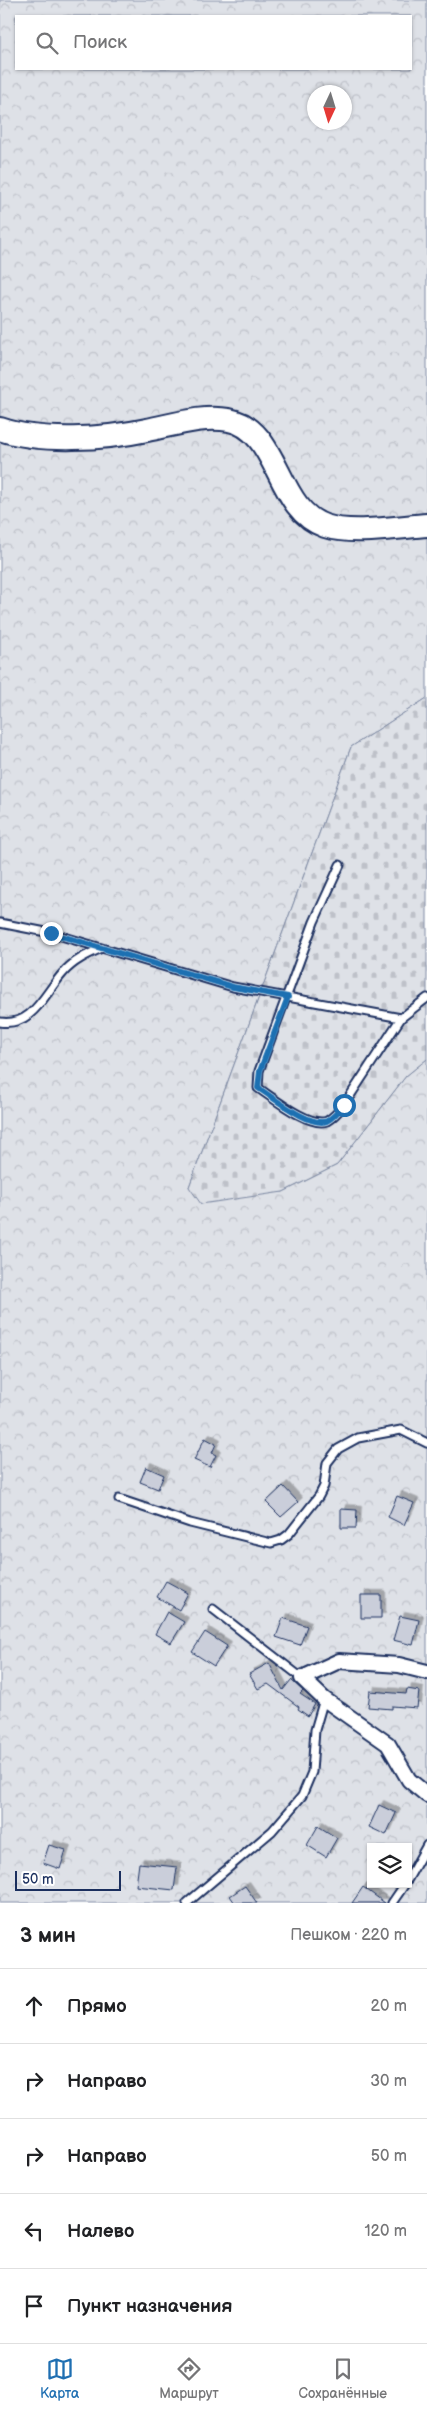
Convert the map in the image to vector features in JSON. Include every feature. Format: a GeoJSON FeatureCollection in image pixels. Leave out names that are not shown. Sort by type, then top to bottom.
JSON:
{"type":"FeatureCollection","features":[{"type":"Feature","properties":{"kind":"highway"},"geometry":{"type":"LineString","coordinates":[[0,429],[13,433],[48,438],[119,435],[207,419],[231,420],[252,431],[265,448],[286,489],[304,516],[325,527],[353,530],[427,525]]}},
{"type":"Feature","properties":{"kind":"street"},"geometry":{"type":"LineString","coordinates":[[427,1672],[399,1665],[339,1661],[302,1678],[324,1699],[388,1744],[409,1780],[427,1795]]}},
{"type":"Feature","properties":{"kind":"lane"},"geometry":{"type":"LineString","coordinates":[[340,865],[314,922],[260,1071],[258,1088],[313,1122],[325,1122],[334,1117],[344,1105],[401,1018],[427,998]]}},
{"type":"Feature","properties":{"kind":"lane"},"geometry":{"type":"LineString","coordinates":[[0,923],[51,933],[233,987],[401,1018]]}},
{"type":"Feature","properties":{"kind":"lane"},"geometry":{"type":"LineString","coordinates":[[0,1022],[11,1024],[29,1018],[64,971],[84,956],[103,948]]}},
{"type":"Feature","properties":{"kind":"lane"},"geometry":{"type":"LineString","coordinates":[[119,1499],[190,1523],[270,1543],[281,1540],[289,1534],[319,1496],[324,1486],[327,1463],[338,1449],[358,1438],[401,1430],[427,1443]]}},
{"type":"Feature","properties":{"kind":"lane"},"geometry":{"type":"LineString","coordinates":[[213,1609],[302,1678]]}},
{"type":"Feature","properties":{"kind":"lane"},"geometry":{"type":"LineString","coordinates":[[187,1903],[272,1831],[302,1796],[312,1772],[315,1730],[324,1699]]}},
{"type":"Feature","properties":{"kind":"lane"},"geometry":{"type":"LineString","coordinates":[[412,1872],[427,1845]]}},
{"type":"Feature","properties":{"kind":"lane"},"geometry":{"type":"LineString","coordinates":[[392,1903],[402,1888]]}},
{"type":"Feature","properties":{"kind":"green space"},"geometry":{"type":"Polygon","coordinates":[[[0,0],[427,0],[427,698],[351,747],[189,1187],[283,1192],[337,1165],[406,1076],[427,1059],[427,1903],[0,1903],[0,0]]]}},
{"type":"Feature","properties":{"kind":"green space"},"geometry":{"type":"Polygon","coordinates":[[[427,698],[427,1059],[406,1076],[337,1165],[283,1192],[201,1204],[189,1187],[351,747],[427,698]]]}},
{"type":"Feature","properties":{"kind":"building"},"geometry":{"type":"Polygon","coordinates":[[[205,1438],[216,1444],[212,1453],[216,1455],[210,1467],[194,1460],[205,1438]]]}},
{"type":"Feature","properties":{"kind":"building"},"geometry":{"type":"Polygon","coordinates":[[[146,1467],[164,1475],[158,1489],[140,1482],[146,1467]]]}},
{"type":"Feature","properties":{"kind":"building"},"geometry":{"type":"Polygon","coordinates":[[[283,1486],[298,1502],[281,1517],[266,1502],[283,1486]]]}},
{"type":"Feature","properties":{"kind":"building"},"geometry":{"type":"Polygon","coordinates":[[[397,1496],[414,1503],[404,1525],[388,1517],[397,1496]]]}},
{"type":"Feature","properties":{"kind":"building"},"geometry":{"type":"Polygon","coordinates":[[[341,1509],[357,1510],[356,1528],[341,1528],[341,1509]]]}},
{"type":"Feature","properties":{"kind":"building"},"geometry":{"type":"Polygon","coordinates":[[[166,1581],[188,1593],[179,1610],[157,1597],[166,1581]]]}},
{"type":"Feature","properties":{"kind":"building"},"geometry":{"type":"Polygon","coordinates":[[[361,1595],[381,1595],[381,1618],[361,1618],[361,1595]]]}},
{"type":"Feature","properties":{"kind":"building"},"geometry":{"type":"Polygon","coordinates":[[[167,1612],[184,1622],[171,1643],[155,1634],[167,1612]]]}},
{"type":"Feature","properties":{"kind":"building"},"geometry":{"type":"Polygon","coordinates":[[[400,1616],[419,1620],[413,1645],[393,1640],[400,1616]]]}},
{"type":"Feature","properties":{"kind":"building"},"geometry":{"type":"Polygon","coordinates":[[[283,1618],[307,1626],[300,1645],[276,1637],[283,1618]]]}},
{"type":"Feature","properties":{"kind":"building"},"geometry":{"type":"Polygon","coordinates":[[[205,1632],[227,1646],[214,1666],[192,1652],[205,1632]]]}},
{"type":"Feature","properties":{"kind":"building"},"geometry":{"type":"Polygon","coordinates":[[[269,1663],[283,1690],[291,1680],[303,1691],[300,1694],[315,1704],[308,1716],[268,1684],[258,1689],[249,1674],[269,1663]]]}},
{"type":"Feature","properties":{"kind":"building"},"geometry":{"type":"Polygon","coordinates":[[[407,1689],[419,1691],[417,1708],[392,1706],[392,1709],[368,1707],[370,1691],[406,1694],[407,1689]]]}},
{"type":"Feature","properties":{"kind":"building"},"geometry":{"type":"Polygon","coordinates":[[[379,1805],[396,1813],[386,1835],[369,1827],[379,1805]]]}},
{"type":"Feature","properties":{"kind":"building"},"geometry":{"type":"Polygon","coordinates":[[[318,1826],[337,1838],[326,1857],[307,1845],[318,1826]]]}},
{"type":"Feature","properties":{"kind":"building"},"geometry":{"type":"Polygon","coordinates":[[[49,1845],[66,1850],[60,1869],[43,1863],[49,1845]]]}},
{"type":"Feature","properties":{"kind":"building"},"geometry":{"type":"Polygon","coordinates":[[[139,1863],[177,1867],[174,1890],[136,1886],[139,1863]]]}},
{"type":"Feature","properties":{"kind":"building"},"geometry":{"type":"Polygon","coordinates":[[[245,1886],[257,1903],[235,1903],[230,1896],[245,1886]]]}},
{"type":"Feature","properties":{"kind":"building"},"geometry":{"type":"Polygon","coordinates":[[[363,1887],[385,1903],[352,1903],[363,1887]]]}},
{"type":"Feature","properties":{"kind":"route"},"geometry":{"type":"LineString","coordinates":[[51,933],[233,987],[288,997],[260,1071],[258,1088],[313,1122],[325,1122],[334,1117],[344,1105]]}}]}
